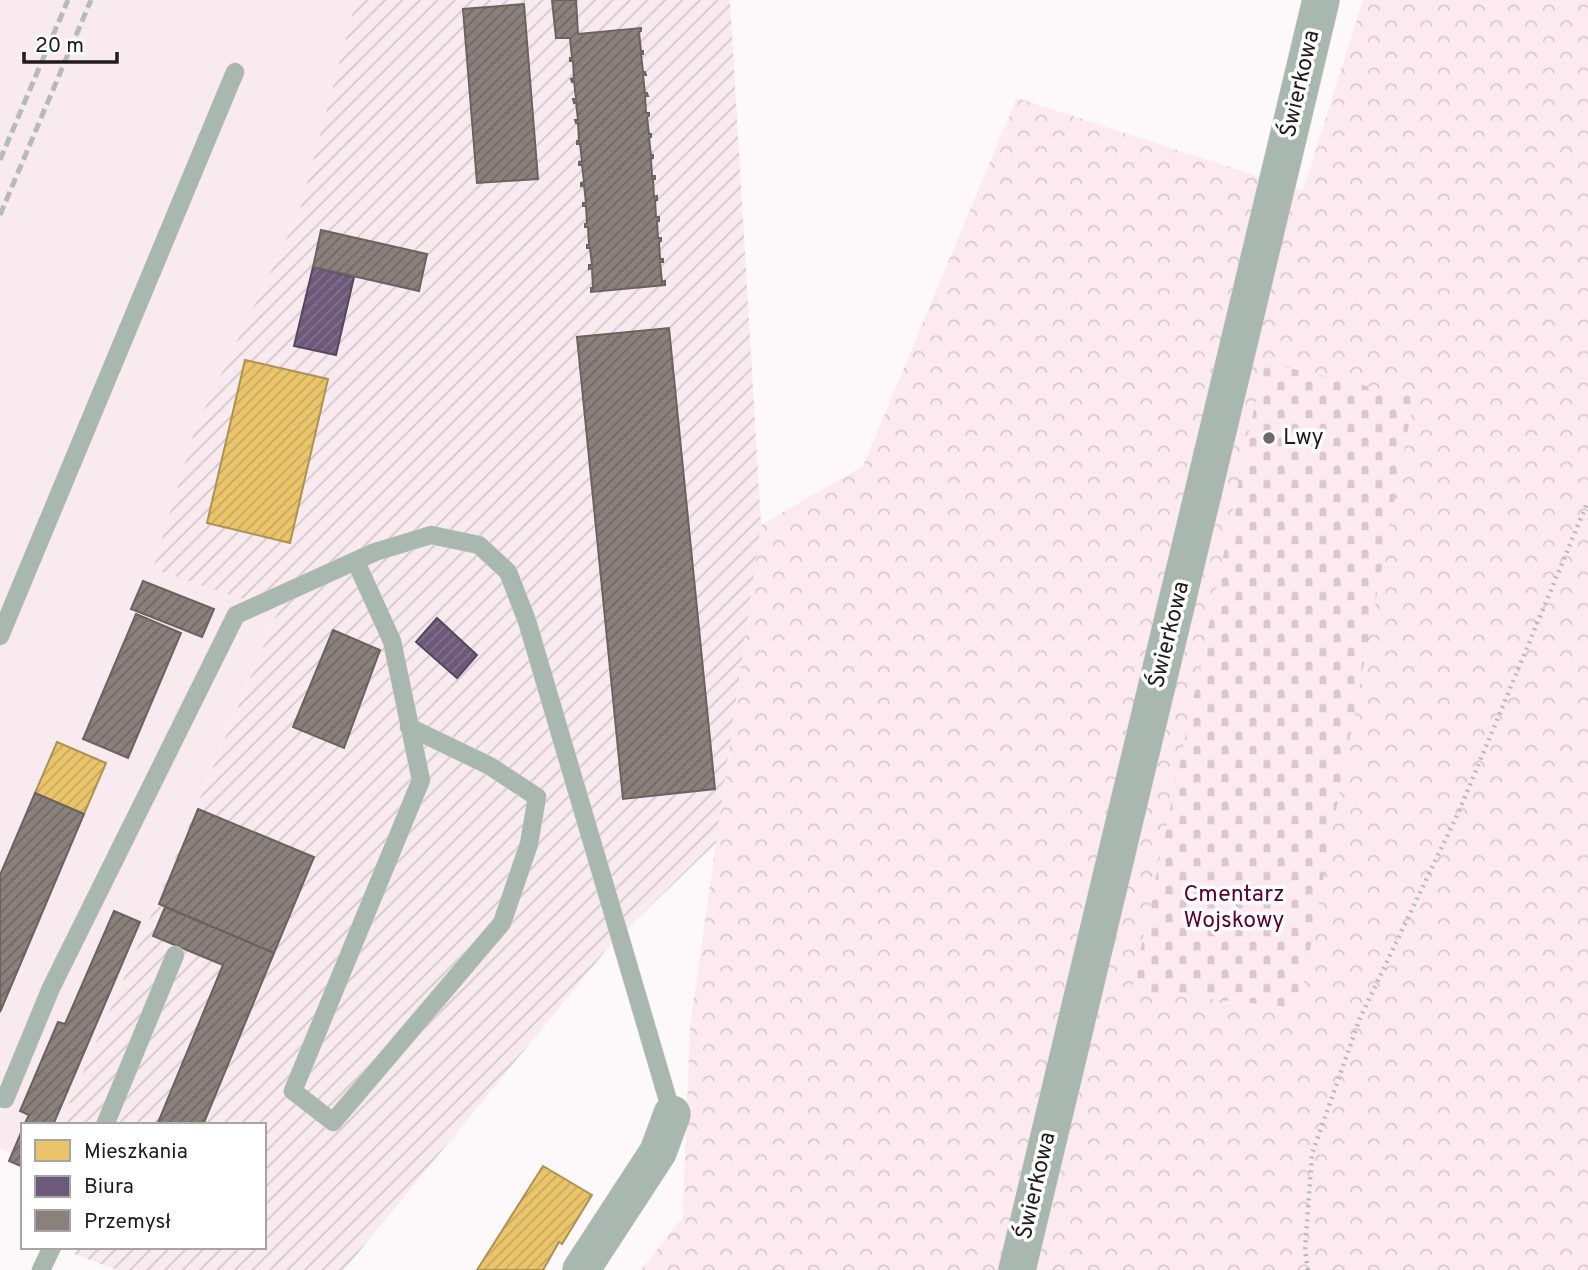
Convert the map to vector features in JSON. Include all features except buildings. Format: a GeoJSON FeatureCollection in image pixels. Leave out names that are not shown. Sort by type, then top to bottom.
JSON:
{"type":"FeatureCollection","features":[{"type":"Feature","properties":{"kind":"street","name":"Świerkowa"},"geometry":{"type":"LineString","coordinates":[[1017,1270],[1321,0]]}},
{"type":"Feature","properties":{"kind":"street"},"geometry":{"type":"LineString","coordinates":[[581,1270],[658,1152],[672,1114]]}},
{"type":"Feature","properties":{"kind":"lane"},"geometry":{"type":"LineString","coordinates":[[0,636],[234,72]]}},
{"type":"Feature","properties":{"kind":"lane"},"geometry":{"type":"LineString","coordinates":[[0,1098],[5,1099],[51,989],[236,615],[375,552],[431,536],[479,545],[508,572],[527,621],[672,1114]]}},
{"type":"Feature","properties":{"kind":"lane"},"geometry":{"type":"LineString","coordinates":[[356,562],[392,641],[409,727],[421,780],[293,1091],[333,1122],[502,923],[530,844],[537,797],[490,766],[409,727]]}},
{"type":"Feature","properties":{"kind":"lane"},"geometry":{"type":"LineString","coordinates":[[106,1123],[175,955]]}},
{"type":"Feature","properties":{"kind":"lane"},"geometry":{"type":"LineString","coordinates":[[41,1270],[51,1249]]}},
{"type":"Feature","properties":{"kind":"path"},"geometry":{"type":"LineString","coordinates":[[1308,1270],[1305,1250],[1312,1154],[1360,1018],[1460,809],[1588,500]]}},
{"type":"Feature","properties":{"kind":"shaded area"},"geometry":{"type":"Polygon","coordinates":[[[0,0],[356,0],[299,213],[196,426],[154,569],[278,610],[147,925],[61,1123],[21,1123],[21,1158],[0,1148],[0,0]]]}},
{"type":"Feature","properties":{"kind":"shaded area"},"geometry":{"type":"Polygon","coordinates":[[[356,0],[730,0],[761,525],[716,843],[612,943],[344,1270],[117,1270],[74,1254],[76,1249],[266,1249],[266,1123],[61,1123],[278,611],[153,569],[196,426],[299,213],[356,0]]]}},
{"type":"Feature","properties":{"kind":"green space"},"geometry":{"type":"Polygon","coordinates":[[[1363,0],[1588,0],[1588,1270],[641,1270],[683,1217],[690,1027],[761,525],[863,466],[1017,98],[1303,191],[1363,0]]]}},
{"type":"Feature","properties":{"kind":"green space","name":"Cmentarz Wojskowy"},"geometry":{"type":"Polygon","coordinates":[[[1264,362],[1414,397],[1299,1008],[1132,991],[1264,362]]]}},
{"type":"Feature","properties":{"kind":"railway"},"geometry":{"type":"LineString","coordinates":[[0,160],[68,0]]}},
{"type":"Feature","properties":{"kind":"railway"},"geometry":{"type":"LineString","coordinates":[[0,215],[91,0]]}},
{"type":"Feature","properties":{"kind":"place","name":"Lwy"},"geometry":{"type":"Point","coordinates":[1269,438]}}]}
